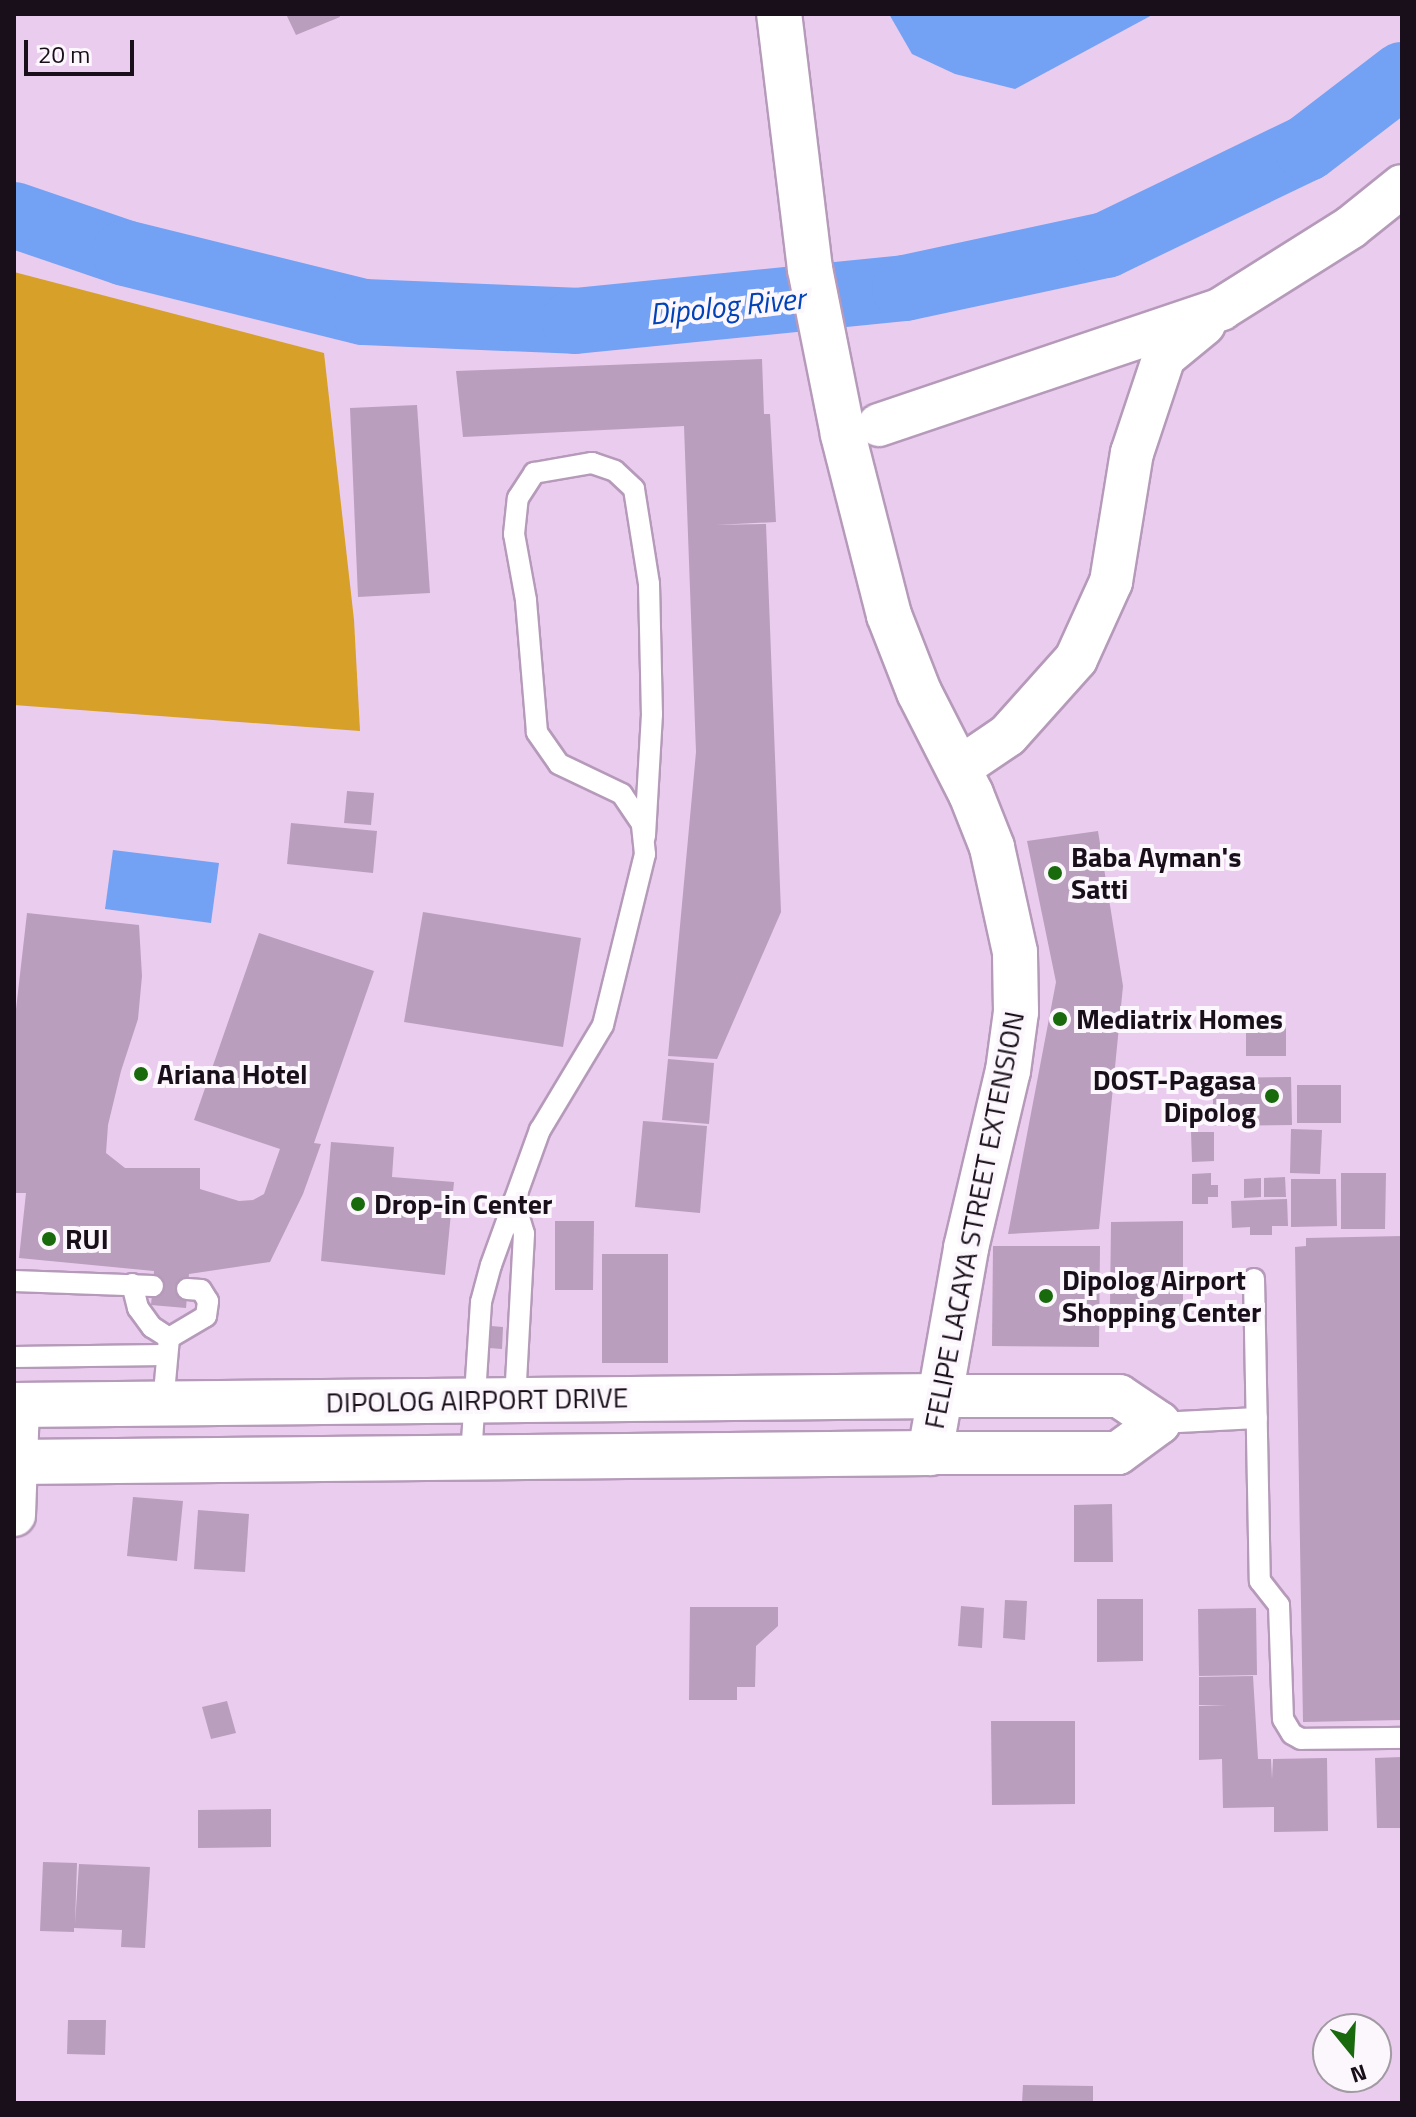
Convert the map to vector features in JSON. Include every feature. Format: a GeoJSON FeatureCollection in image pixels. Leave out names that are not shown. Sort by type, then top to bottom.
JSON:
{"type":"FeatureCollection","features":[{"type":"Feature","properties":{"kind":"main road","name":"FELIPE LACAYA STREET EXTENSION"},"geometry":{"type":"LineString","coordinates":[[779,14],[810,269],[826,359],[889,615],[919,692],[958,769],[992,847],[1015,952],[1016,1012],[1008,1071],[966,1248],[930,1453]]}},
{"type":"Feature","properties":{"kind":"main road","name":"DIPOLOG AIRPORT DRIVE"},"geometry":{"type":"LineString","coordinates":[[16,1405],[163,1404],[477,1390],[940,1396]]}},
{"type":"Feature","properties":{"kind":"main road","name":"DIPOLOG AIRPORT DRIVE"},"geometry":{"type":"LineString","coordinates":[[15,1462],[930,1453]]}},
{"type":"Feature","properties":{"kind":"street"},"geometry":{"type":"LineString","coordinates":[[958,769],[1008,735],[1076,659],[1111,582],[1132,453],[1164,357],[1221,309],[1351,227],[1402,186]]}},
{"type":"Feature","properties":{"kind":"street"},"geometry":{"type":"LineString","coordinates":[[879,425],[1221,309]]}},
{"type":"Feature","properties":{"kind":"street"},"geometry":{"type":"LineString","coordinates":[[930,1453],[1118,1453],[1159,1423],[1119,1396],[940,1396]]}},
{"type":"Feature","properties":{"kind":"street"},"geometry":{"type":"LineString","coordinates":[[14,1515],[16,1405]]}},
{"type":"Feature","properties":{"kind":"lane"},"geometry":{"type":"LineString","coordinates":[[471,1457],[481,1302],[540,1130],[603,1025],[645,854],[652,714],[649,584],[634,489],[615,471],[592,463],[534,473],[518,498],[514,534],[526,600],[537,732],[559,764],[622,794],[635,810],[645,837]]}},
{"type":"Feature","properties":{"kind":"lane"},"geometry":{"type":"LineString","coordinates":[[514,1201],[524,1234],[516,1381]]}},
{"type":"Feature","properties":{"kind":"lane"},"geometry":{"type":"LineString","coordinates":[[1254,1279],[1260,1581],[1279,1605],[1283,1719],[1301,1739],[1402,1738]]}},
{"type":"Feature","properties":{"kind":"lane"},"geometry":{"type":"LineString","coordinates":[[14,1281],[153,1286]]}},
{"type":"Feature","properties":{"kind":"lane"},"geometry":{"type":"LineString","coordinates":[[132,1284],[138,1308],[167,1346],[163,1404]]}},
{"type":"Feature","properties":{"kind":"lane"},"geometry":{"type":"LineString","coordinates":[[14,1357],[81,1359],[167,1346],[206,1316],[208,1301],[201,1290],[187,1289]]}},
{"type":"Feature","properties":{"kind":"lane"},"geometry":{"type":"LineString","coordinates":[[1159,1423],[1257,1418]]}},
{"type":"Feature","properties":{"kind":"shaded area"},"geometry":{"type":"Polygon","coordinates":[[[14,272],[324,353],[354,620],[360,731],[14,705],[14,272]]]}},
{"type":"Feature","properties":{"kind":"water"},"geometry":{"type":"Polygon","coordinates":[[[889,14],[1154,14],[1015,89],[955,74],[912,54],[889,14]]]}},
{"type":"Feature","properties":{"kind":"water"},"geometry":{"type":"Polygon","coordinates":[[[113,850],[219,863],[211,923],[105,909],[113,850]]]}},
{"type":"Feature","properties":{"kind":"building"},"geometry":{"type":"Polygon","coordinates":[[[286,14],[339,14],[340,17],[296,35],[286,14]]]}},
{"type":"Feature","properties":{"kind":"building"},"geometry":{"type":"Polygon","coordinates":[[[762,359],[764,414],[770,414],[776,522],[715,525],[766,524],[781,912],[717,1059],[668,1056],[696,752],[684,426],[463,437],[456,371],[762,359]]]}},
{"type":"Feature","properties":{"kind":"building"},"geometry":{"type":"Polygon","coordinates":[[[417,405],[430,593],[358,597],[350,408],[417,405]]]}},
{"type":"Feature","properties":{"kind":"building"},"geometry":{"type":"Polygon","coordinates":[[[347,791],[374,793],[371,825],[344,823],[347,791]]]}},
{"type":"Feature","properties":{"kind":"building"},"geometry":{"type":"Polygon","coordinates":[[[291,823],[377,831],[373,873],[287,864],[291,823]]]}},
{"type":"Feature","properties":{"kind":"building"},"geometry":{"type":"Polygon","coordinates":[[[1098,831],[1123,986],[1099,1229],[1008,1234],[1056,982],[1027,841],[1098,831]]]}},
{"type":"Feature","properties":{"kind":"building"},"geometry":{"type":"Polygon","coordinates":[[[423,912],[581,938],[563,1047],[404,1022],[423,912]]]}},
{"type":"Feature","properties":{"kind":"building"},"geometry":{"type":"Polygon","coordinates":[[[27,913],[139,925],[142,976],[138,1019],[108,1125],[106,1153],[125,1168],[200,1168],[200,1189],[239,1201],[253,1200],[264,1194],[280,1149],[194,1120],[259,933],[374,971],[314,1143],[321,1144],[303,1194],[270,1262],[189,1274],[186,1308],[151,1305],[154,1271],[19,1258],[26,1193],[14,1193],[14,1027],[27,913]]]}},
{"type":"Feature","properties":{"kind":"building"},"geometry":{"type":"Polygon","coordinates":[[[1286,1025],[1286,1056],[1246,1056],[1246,1026],[1286,1025]]]}},
{"type":"Feature","properties":{"kind":"building"},"geometry":{"type":"Polygon","coordinates":[[[668,1059],[714,1063],[709,1124],[662,1120],[668,1059]]]}},
{"type":"Feature","properties":{"kind":"building"},"geometry":{"type":"Polygon","coordinates":[[[1291,1077],[1292,1125],[1213,1126],[1213,1078],[1291,1077]]]}},
{"type":"Feature","properties":{"kind":"building"},"geometry":{"type":"Polygon","coordinates":[[[1297,1085],[1341,1085],[1341,1123],[1297,1123],[1297,1085]]]}},
{"type":"Feature","properties":{"kind":"building"},"geometry":{"type":"Polygon","coordinates":[[[643,1121],[707,1126],[700,1213],[635,1207],[643,1121]]]}},
{"type":"Feature","properties":{"kind":"building"},"geometry":{"type":"Polygon","coordinates":[[[1291,1129],[1322,1130],[1320,1174],[1290,1173],[1291,1129]]]}},
{"type":"Feature","properties":{"kind":"building"},"geometry":{"type":"Polygon","coordinates":[[[1191,1132],[1214,1132],[1214,1161],[1192,1162],[1191,1132]]]}},
{"type":"Feature","properties":{"kind":"building"},"geometry":{"type":"Polygon","coordinates":[[[331,1142],[394,1147],[392,1177],[454,1182],[445,1275],[321,1261],[331,1142]]]}},
{"type":"Feature","properties":{"kind":"building"},"geometry":{"type":"Polygon","coordinates":[[[1211,1173],[1211,1185],[1218,1185],[1218,1197],[1208,1197],[1208,1204],[1192,1204],[1192,1174],[1211,1173]]]}},
{"type":"Feature","properties":{"kind":"building"},"geometry":{"type":"Polygon","coordinates":[[[1341,1173],[1386,1173],[1385,1229],[1341,1229],[1341,1173]]]}},
{"type":"Feature","properties":{"kind":"building"},"geometry":{"type":"Polygon","coordinates":[[[1285,1177],[1286,1197],[1264,1197],[1264,1178],[1285,1177]]]}},
{"type":"Feature","properties":{"kind":"building"},"geometry":{"type":"Polygon","coordinates":[[[1261,1178],[1261,1197],[1244,1198],[1244,1179],[1261,1178]]]}},
{"type":"Feature","properties":{"kind":"building"},"geometry":{"type":"Polygon","coordinates":[[[1291,1179],[1336,1179],[1337,1226],[1291,1227],[1291,1179]]]}},
{"type":"Feature","properties":{"kind":"building"},"geometry":{"type":"Polygon","coordinates":[[[1287,1199],[1288,1226],[1272,1226],[1272,1235],[1250,1235],[1250,1227],[1232,1228],[1231,1201],[1287,1199]]]}},
{"type":"Feature","properties":{"kind":"building"},"geometry":{"type":"Polygon","coordinates":[[[555,1221],[594,1221],[593,1290],[555,1290],[555,1221]]]}},
{"type":"Feature","properties":{"kind":"building"},"geometry":{"type":"Polygon","coordinates":[[[1183,1221],[1183,1306],[1110,1307],[1111,1222],[1183,1221]]]}},
{"type":"Feature","properties":{"kind":"building"},"geometry":{"type":"Polygon","coordinates":[[[1402,1236],[1402,1720],[1303,1722],[1295,1247],[1306,1246],[1306,1238],[1402,1236]]]}},
{"type":"Feature","properties":{"kind":"building","name":"Dipolog Airport Shopping Center"},"geometry":{"type":"Polygon","coordinates":[[[993,1246],[1100,1246],[1099,1347],[992,1346],[993,1246]]]}},
{"type":"Feature","properties":{"kind":"building"},"geometry":{"type":"Polygon","coordinates":[[[602,1254],[668,1254],[668,1363],[602,1363],[602,1254]]]}},
{"type":"Feature","properties":{"kind":"building"},"geometry":{"type":"Polygon","coordinates":[[[491,1326],[503,1327],[502,1349],[489,1348],[491,1326]]]}},
{"type":"Feature","properties":{"kind":"building"},"geometry":{"type":"Polygon","coordinates":[[[133,1497],[183,1501],[177,1561],[127,1556],[133,1497]]]}},
{"type":"Feature","properties":{"kind":"building"},"geometry":{"type":"Polygon","coordinates":[[[1112,1504],[1113,1562],[1074,1562],[1074,1505],[1112,1504]]]}},
{"type":"Feature","properties":{"kind":"building"},"geometry":{"type":"Polygon","coordinates":[[[198,1510],[249,1514],[245,1572],[194,1569],[198,1510]]]}},
{"type":"Feature","properties":{"kind":"building"},"geometry":{"type":"Polygon","coordinates":[[[1097,1599],[1143,1599],[1143,1661],[1097,1662],[1097,1599]]]}},
{"type":"Feature","properties":{"kind":"building"},"geometry":{"type":"Polygon","coordinates":[[[1005,1600],[1027,1601],[1025,1640],[1003,1638],[1005,1600]]]}},
{"type":"Feature","properties":{"kind":"building"},"geometry":{"type":"Polygon","coordinates":[[[961,1606],[984,1608],[982,1648],[958,1646],[961,1606]]]}},
{"type":"Feature","properties":{"kind":"building"},"geometry":{"type":"Polygon","coordinates":[[[690,1607],[778,1607],[778,1626],[756,1646],[755,1687],[737,1687],[737,1700],[689,1700],[690,1607]]]}},
{"type":"Feature","properties":{"kind":"building"},"geometry":{"type":"Polygon","coordinates":[[[1256,1608],[1257,1675],[1199,1676],[1198,1609],[1256,1608]]]}},
{"type":"Feature","properties":{"kind":"building"},"geometry":{"type":"Polygon","coordinates":[[[1253,1676],[1258,1759],[1271,1759],[1272,1779],[1273,1759],[1327,1758],[1328,1831],[1274,1832],[1274,1807],[1223,1808],[1222,1759],[1199,1760],[1199,1706],[1227,1705],[1199,1705],[1199,1677],[1253,1676]]]}},
{"type":"Feature","properties":{"kind":"building"},"geometry":{"type":"Polygon","coordinates":[[[227,1701],[236,1733],[211,1739],[202,1707],[227,1701]]]}},
{"type":"Feature","properties":{"kind":"building"},"geometry":{"type":"Polygon","coordinates":[[[991,1721],[1075,1721],[1075,1804],[992,1805],[991,1721]]]}},
{"type":"Feature","properties":{"kind":"building"},"geometry":{"type":"Polygon","coordinates":[[[1402,1757],[1402,1828],[1377,1828],[1375,1758],[1402,1757]]]}},
{"type":"Feature","properties":{"kind":"building"},"geometry":{"type":"Polygon","coordinates":[[[271,1809],[271,1847],[198,1848],[198,1810],[271,1809]]]}},
{"type":"Feature","properties":{"kind":"building"},"geometry":{"type":"Polygon","coordinates":[[[43,1862],[77,1863],[75,1924],[79,1864],[150,1867],[145,1948],[121,1947],[122,1930],[74,1928],[74,1932],[40,1931],[43,1862]]]}},
{"type":"Feature","properties":{"kind":"building"},"geometry":{"type":"Polygon","coordinates":[[[68,2020],[106,2020],[105,2055],[67,2054],[68,2020]]]}},
{"type":"Feature","properties":{"kind":"building"},"geometry":{"type":"Polygon","coordinates":[[[1023,2085],[1093,2086],[1093,2103],[1022,2103],[1023,2085]]]}},
{"type":"Feature","properties":{"kind":"waterway","name":"Dipolog River"},"geometry":{"type":"LineString","coordinates":[[14,215],[125,253],[364,312],[575,321],[905,288],[1106,245],[1307,148],[1402,75]]}},
{"type":"Feature","properties":{"kind":"place","name":"Baba Ayman's Satti"},"geometry":{"type":"Point","coordinates":[1055,873]}},
{"type":"Feature","properties":{"kind":"place","name":"Mediatrix Homes"},"geometry":{"type":"Point","coordinates":[1060,1019]}},
{"type":"Feature","properties":{"kind":"place","name":"Ariana Hotel"},"geometry":{"type":"Point","coordinates":[141,1074]}},
{"type":"Feature","properties":{"kind":"place","name":"DOST-Pagasa Dipolog"},"geometry":{"type":"Point","coordinates":[1272,1096]}},
{"type":"Feature","properties":{"kind":"place","name":"Drop-in Center"},"geometry":{"type":"Point","coordinates":[358,1204]}},
{"type":"Feature","properties":{"kind":"place","name":"RUI"},"geometry":{"type":"Point","coordinates":[49,1239]}},
{"type":"Feature","properties":{"kind":"place","name":"Dipolog Airport Shopping Center"},"geometry":{"type":"Point","coordinates":[1046,1296]}}]}
